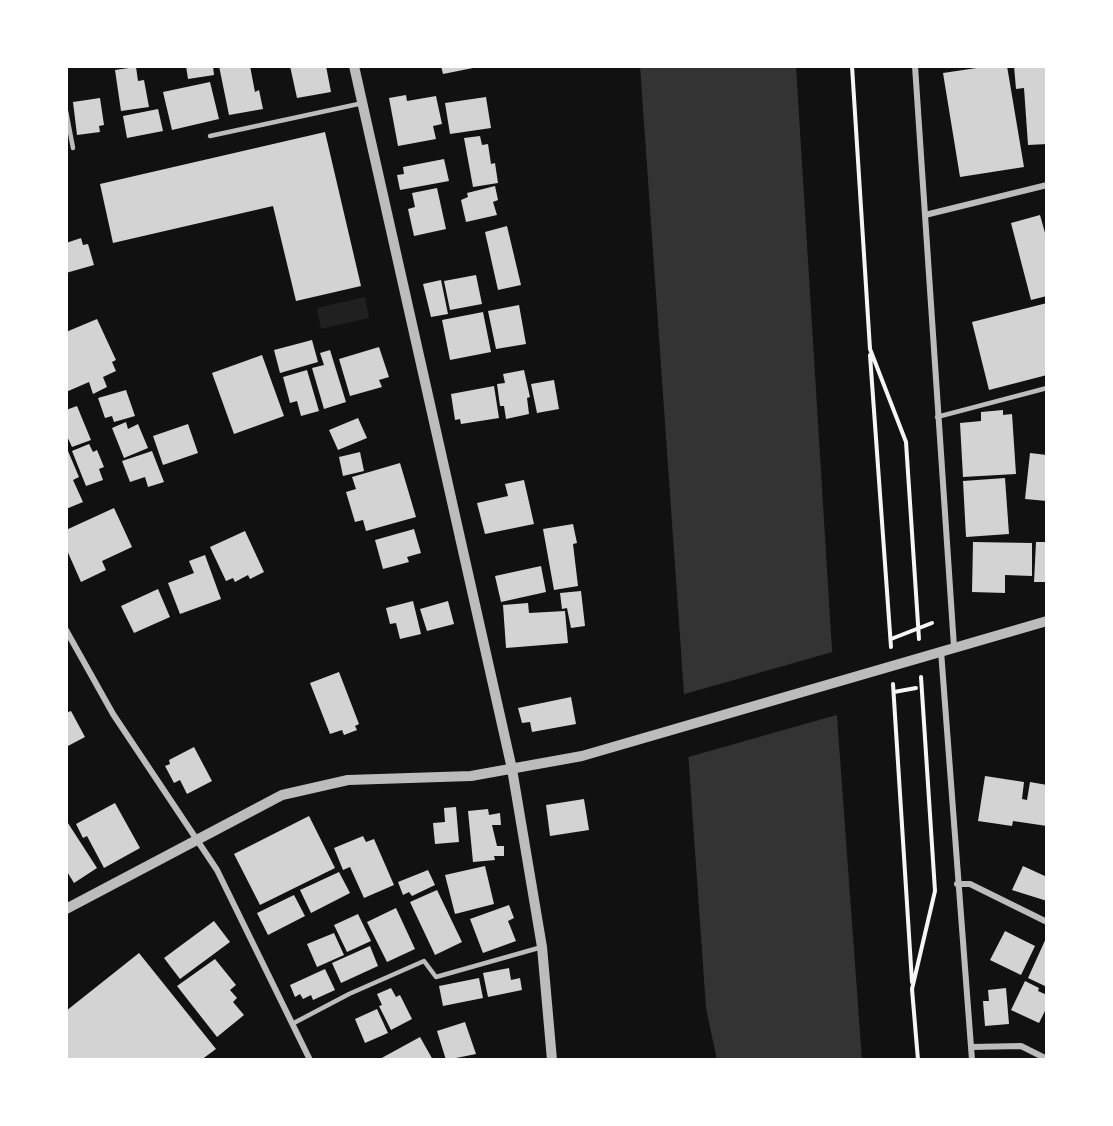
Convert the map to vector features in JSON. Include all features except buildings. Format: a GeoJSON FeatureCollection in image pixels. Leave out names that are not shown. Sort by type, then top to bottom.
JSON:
{"type":"FeatureCollection","features":[{"type":"Feature","properties":{"kind":"street"},"geometry":{"type":"LineString","coordinates":[[354,66],[512,769],[542,947],[552,1060]]}},
{"type":"Feature","properties":{"kind":"street"},"geometry":{"type":"LineString","coordinates":[[915,66],[954,647]]}},
{"type":"Feature","properties":{"kind":"street"},"geometry":{"type":"LineString","coordinates":[[925,215],[1047,185]]}},
{"type":"Feature","properties":{"kind":"street"},"geometry":{"type":"LineString","coordinates":[[66,909],[282,795],[316,785],[348,780],[471,776],[582,756],[1047,621]]}},
{"type":"Feature","properties":{"kind":"street"},"geometry":{"type":"LineString","coordinates":[[66,630],[113,714],[198,838],[310,1060]]}},
{"type":"Feature","properties":{"kind":"street"},"geometry":{"type":"LineString","coordinates":[[941,651],[972,1060]]}},
{"type":"Feature","properties":{"kind":"street"},"geometry":{"type":"LineString","coordinates":[[957,884],[970,884],[1047,922]]}},
{"type":"Feature","properties":{"kind":"street"},"geometry":{"type":"LineString","coordinates":[[972,1047],[1021,1046],[1047,1059]]}},
{"type":"Feature","properties":{"kind":"lane"},"geometry":{"type":"LineString","coordinates":[[210,136],[363,103]]}},
{"type":"Feature","properties":{"kind":"lane"},"geometry":{"type":"LineString","coordinates":[[66,111],[74,148]]}},
{"type":"Feature","properties":{"kind":"lane"},"geometry":{"type":"LineString","coordinates":[[937,417],[1047,388]]}},
{"type":"Feature","properties":{"kind":"lane"},"geometry":{"type":"LineString","coordinates":[[292,1024],[349,994],[424,961],[436,977],[542,947]]}},
{"type":"Feature","properties":{"kind":"path"},"geometry":{"type":"LineString","coordinates":[[852,66],[918,1060]]}},
{"type":"Feature","properties":{"kind":"path"},"geometry":{"type":"LineString","coordinates":[[870,349],[906,442]]}},
{"type":"Feature","properties":{"kind":"path"},"geometry":{"type":"LineString","coordinates":[[890,639],[932,623]]}},
{"type":"Feature","properties":{"kind":"path"},"geometry":{"type":"LineString","coordinates":[[894,692],[916,688]]}},
{"type":"Feature","properties":{"kind":"path"},"geometry":{"type":"LineString","coordinates":[[912,989],[935,891]]}},
{"type":"Feature","properties":{"kind":"shaded area"},"geometry":{"type":"Polygon","coordinates":[[[640,66],[796,66],[831,634],[862,1060],[717,1060],[706,1008],[640,66]]]}},
{"type":"Feature","properties":{"kind":"shaded area"},"geometry":{"type":"Polygon","coordinates":[[[365,297],[369,318],[321,329],[317,308],[365,297]]]}},
{"type":"Feature","properties":{"kind":"pier"},"geometry":{"type":"Polygon","coordinates":[[[836,651],[840,714],[685,758],[681,695],[836,651]]]}}]}
